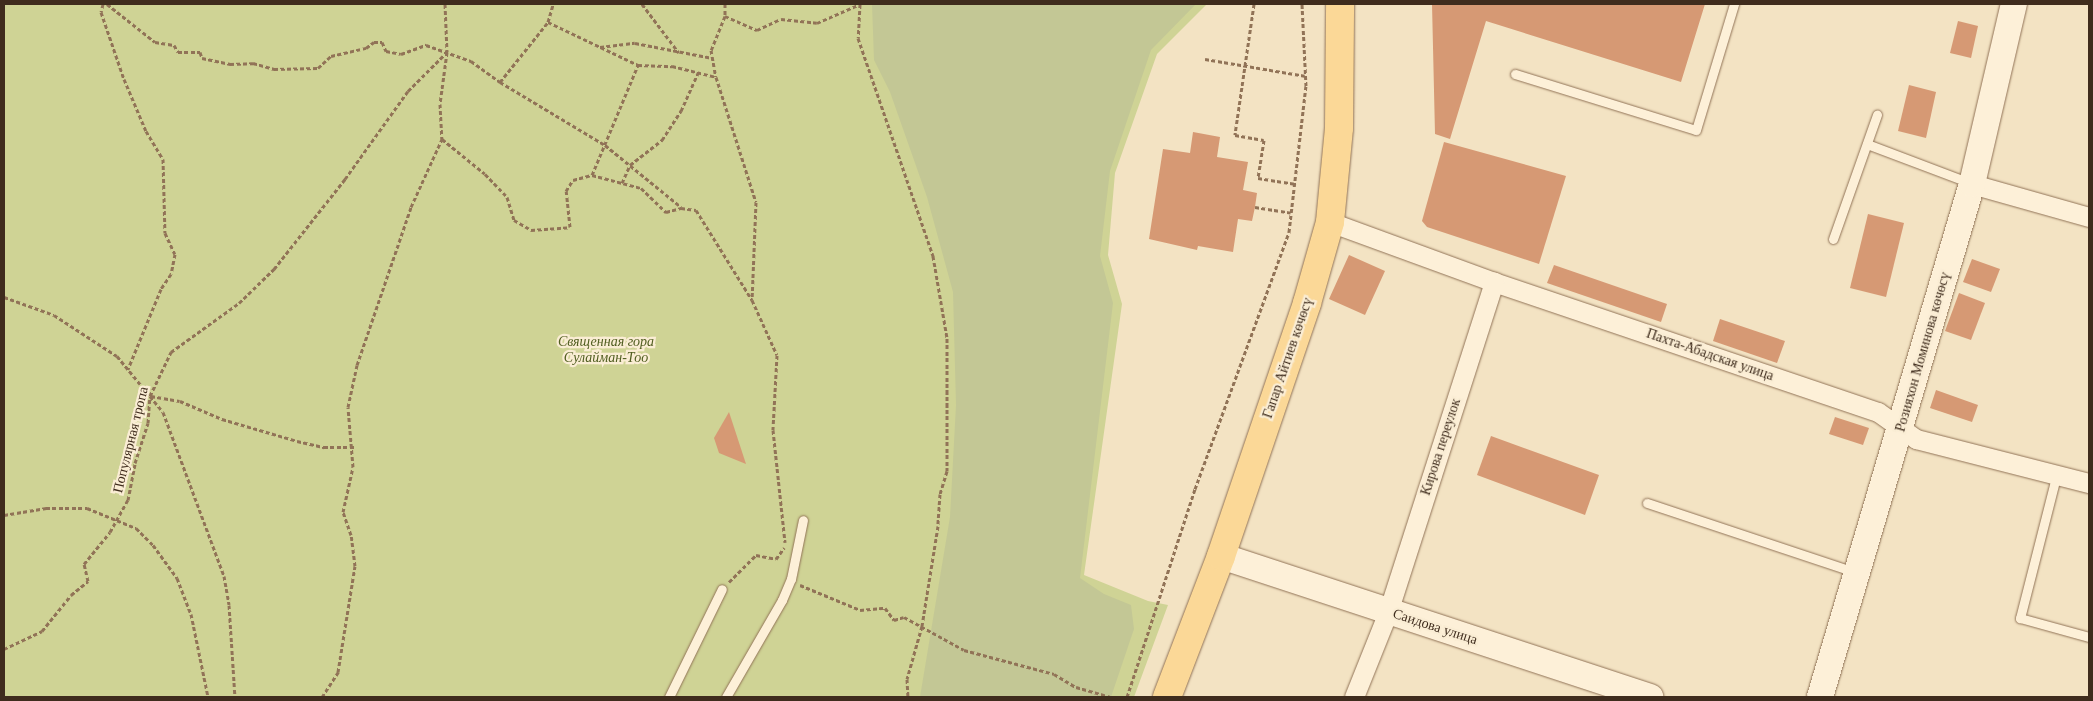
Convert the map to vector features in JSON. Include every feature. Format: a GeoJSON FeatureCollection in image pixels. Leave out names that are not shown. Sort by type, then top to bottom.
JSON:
{"type":"FeatureCollection","features":[{"type":"Feature","properties":{"kind":"main road","name":"Гапар Айтиев көчөсү"},"geometry":{"type":"LineString","coordinates":[[1167,697],[1220,556],[1307,303],[1330,222],[1339,128],[1340,4]]}},
{"type":"Feature","properties":{"kind":"street","name":"Розияхон Моминова көчөсү"},"geometry":{"type":"LineString","coordinates":[[1820,697],[1972,184],[2014,4]]}},
{"type":"Feature","properties":{"kind":"street"},"geometry":{"type":"LineString","coordinates":[[1972,184],[2089,217]]}},
{"type":"Feature","properties":{"kind":"street","name":"Пахта-Абадская улица"},"geometry":{"type":"LineString","coordinates":[[1330,222],[1494,282],[1878,412],[1916,439],[2057,473],[2089,483]]}},
{"type":"Feature","properties":{"kind":"street","name":"Кирова переулок"},"geometry":{"type":"LineString","coordinates":[[1354,697],[1388,612],[1494,282]]}},
{"type":"Feature","properties":{"kind":"street","name":"Саидова улица"},"geometry":{"type":"LineString","coordinates":[[1220,556],[1646,697]]}},
{"type":"Feature","properties":{"kind":"lane"},"geometry":{"type":"LineString","coordinates":[[1515,74],[1696,130],[1734,4]]}},
{"type":"Feature","properties":{"kind":"lane"},"geometry":{"type":"LineString","coordinates":[[1833,239],[1877,115]]}},
{"type":"Feature","properties":{"kind":"lane"},"geometry":{"type":"LineString","coordinates":[[1867,144],[1972,184]]}},
{"type":"Feature","properties":{"kind":"lane"},"geometry":{"type":"LineString","coordinates":[[2057,473],[2020,618],[2089,637]]}},
{"type":"Feature","properties":{"kind":"lane"},"geometry":{"type":"LineString","coordinates":[[1647,503],[1858,573]]}},
{"type":"Feature","properties":{"kind":"lane"},"geometry":{"type":"LineString","coordinates":[[726,697],[782,600],[791,578],[793,557],[803,520]]}},
{"type":"Feature","properties":{"kind":"lane"},"geometry":{"type":"LineString","coordinates":[[669,697],[722,589]]}},
{"type":"Feature","properties":{"kind":"path"},"geometry":{"type":"LineString","coordinates":[[103,4],[102,12],[124,79],[146,131],[163,159],[165,234],[175,254],[171,274],[161,289],[128,369]]}},
{"type":"Feature","properties":{"kind":"path"},"geometry":{"type":"LineString","coordinates":[[107,4],[155,42],[174,45],[178,52],[200,52],[202,58],[230,64],[253,63],[274,69],[318,68],[331,56],[366,48],[374,42],[382,42],[386,51],[401,54],[426,44],[471,61],[500,82],[605,145],[681,208]]}},
{"type":"Feature","properties":{"kind":"path"},"geometry":{"type":"LineString","coordinates":[[322,697],[338,672],[354,574],[351,536],[344,512],[353,468],[354,447],[348,407],[358,366],[411,207],[442,139],[440,104],[447,52],[445,4]]}},
{"type":"Feature","properties":{"kind":"path"},"geometry":{"type":"LineString","coordinates":[[500,82],[548,22],[553,4]]}},
{"type":"Feature","properties":{"kind":"path"},"geometry":{"type":"LineString","coordinates":[[642,4],[679,53]]}},
{"type":"Feature","properties":{"kind":"path"},"geometry":{"type":"LineString","coordinates":[[726,4],[725,16],[712,50],[716,77],[756,202],[752,300]]}},
{"type":"Feature","properties":{"kind":"path"},"geometry":{"type":"LineString","coordinates":[[725,16],[757,30],[781,19],[818,23],[860,4],[858,38],[933,256],[947,338],[947,471],[940,494],[938,526],[922,626],[907,679],[908,697]]}},
{"type":"Feature","properties":{"kind":"path"},"geometry":{"type":"LineString","coordinates":[[1254,4],[1235,135],[1264,140],[1258,178],[1294,184]]}},
{"type":"Feature","properties":{"kind":"path"},"geometry":{"type":"LineString","coordinates":[[1127,697],[1195,489],[1289,232],[1305,76],[1302,4]]}},
{"type":"Feature","properties":{"kind":"path"},"geometry":{"type":"LineString","coordinates":[[548,22],[638,65],[672,66],[716,77]]}},
{"type":"Feature","properties":{"kind":"path"},"geometry":{"type":"LineString","coordinates":[[598,47],[635,43],[679,53],[713,58]]}},
{"type":"Feature","properties":{"kind":"path","name":"Популярная тропа"},"geometry":{"type":"LineString","coordinates":[[4,649],[42,631],[71,595],[88,581],[84,564],[128,500],[135,463],[148,423],[150,396],[172,352],[239,303],[274,269],[345,179],[408,91],[447,52]]}},
{"type":"Feature","properties":{"kind":"path"},"geometry":{"type":"LineString","coordinates":[[1205,59],[1305,76]]}},
{"type":"Feature","properties":{"kind":"path"},"geometry":{"type":"LineString","coordinates":[[592,175],[638,65]]}},
{"type":"Feature","properties":{"kind":"path"},"geometry":{"type":"LineString","coordinates":[[622,183],[630,165],[662,140],[681,111],[698,72]]}},
{"type":"Feature","properties":{"kind":"path"},"geometry":{"type":"LineString","coordinates":[[442,139],[485,174],[507,197],[514,220],[531,230],[570,227],[566,191],[573,180],[592,175],[641,188],[666,212],[681,208],[696,210],[752,300],[777,355],[773,430],[785,546],[793,557]]}},
{"type":"Feature","properties":{"kind":"path"},"geometry":{"type":"LineString","coordinates":[[1255,207],[1292,213]]}},
{"type":"Feature","properties":{"kind":"path"},"geometry":{"type":"LineString","coordinates":[[4,298],[54,315],[117,356],[163,412],[224,576],[232,633],[235,697]]}},
{"type":"Feature","properties":{"kind":"path"},"geometry":{"type":"LineString","coordinates":[[150,396],[180,401],[222,419],[324,447],[354,447]]}},
{"type":"Feature","properties":{"kind":"path"},"geometry":{"type":"LineString","coordinates":[[4,515],[46,508],[87,508],[136,528],[153,545],[177,578],[191,614],[208,697]]}},
{"type":"Feature","properties":{"kind":"path"},"geometry":{"type":"LineString","coordinates":[[722,589],[756,555],[776,559],[785,546]]}},
{"type":"Feature","properties":{"kind":"path"},"geometry":{"type":"LineString","coordinates":[[791,578],[807,590],[860,610],[885,608],[894,620],[904,617],[964,650],[1054,674],[1076,687],[1110,697]]}},
{"type":"Feature","properties":{"kind":"green space","name":"Священная гора Сулайман-Тоо"},"geometry":{"type":"Polygon","coordinates":[[[4,4],[1207,4],[1157,54],[1115,173],[1108,255],[1122,304],[1084,575],[1148,601],[1168,605],[1134,697],[4,697],[4,4]]]}},
{"type":"Feature","properties":{"kind":"green space"},"geometry":{"type":"Polygon","coordinates":[[[872,4],[1196,4],[1151,50],[1110,171],[1100,256],[1113,303],[1080,578],[1104,594],[1131,605],[1134,629],[1111,697],[920,697],[950,517],[956,405],[953,292],[927,197],[890,92],[874,60],[872,4]]]}},
{"type":"Feature","properties":{"kind":"building"},"geometry":{"type":"Polygon","coordinates":[[[1432,4],[1705,4],[1681,82],[1486,21],[1450,139],[1435,134],[1432,4]]]}},
{"type":"Feature","properties":{"kind":"building"},"geometry":{"type":"Polygon","coordinates":[[[1958,21],[1978,26],[1971,58],[1950,53],[1958,21]]]}},
{"type":"Feature","properties":{"kind":"building"},"geometry":{"type":"Polygon","coordinates":[[[1909,85],[1936,92],[1926,138],[1898,131],[1909,85]]]}},
{"type":"Feature","properties":{"kind":"building"},"geometry":{"type":"Polygon","coordinates":[[[1193,132],[1220,137],[1217,157],[1248,162],[1243,190],[1257,193],[1255,207],[1252,221],[1238,219],[1233,252],[1198,246],[1197,250],[1149,239],[1163,149],[1190,153],[1193,132]]]}},
{"type":"Feature","properties":{"kind":"building"},"geometry":{"type":"Polygon","coordinates":[[[1444,142],[1566,176],[1539,264],[1427,227],[1422,221],[1444,142]]]}},
{"type":"Feature","properties":{"kind":"building"},"geometry":{"type":"Polygon","coordinates":[[[1868,214],[1904,223],[1886,297],[1850,288],[1868,214]]]}},
{"type":"Feature","properties":{"kind":"building"},"geometry":{"type":"Polygon","coordinates":[[[1349,255],[1385,271],[1365,315],[1329,299],[1349,255]]]}},
{"type":"Feature","properties":{"kind":"building"},"geometry":{"type":"Polygon","coordinates":[[[1972,259],[2000,269],[1991,292],[1963,282],[1972,259]]]}},
{"type":"Feature","properties":{"kind":"building"},"geometry":{"type":"Polygon","coordinates":[[[1554,265],[1667,304],[1661,322],[1547,283],[1554,265]]]}},
{"type":"Feature","properties":{"kind":"building"},"geometry":{"type":"Polygon","coordinates":[[[1959,293],[1985,303],[1971,340],[1945,331],[1959,293]]]}},
{"type":"Feature","properties":{"kind":"building"},"geometry":{"type":"Polygon","coordinates":[[[1720,319],[1785,341],[1777,363],[1713,341],[1720,319]]]}},
{"type":"Feature","properties":{"kind":"building"},"geometry":{"type":"Polygon","coordinates":[[[1936,390],[1978,405],[1972,422],[1930,408],[1936,390]]]}},
{"type":"Feature","properties":{"kind":"building"},"geometry":{"type":"Polygon","coordinates":[[[729,412],[746,464],[719,453],[714,438],[729,412]]]}},
{"type":"Feature","properties":{"kind":"building"},"geometry":{"type":"Polygon","coordinates":[[[1835,417],[1869,428],[1863,445],[1829,434],[1835,417]]]}},
{"type":"Feature","properties":{"kind":"building"},"geometry":{"type":"Polygon","coordinates":[[[1491,436],[1599,475],[1585,515],[1477,475],[1491,436]]]}}]}
